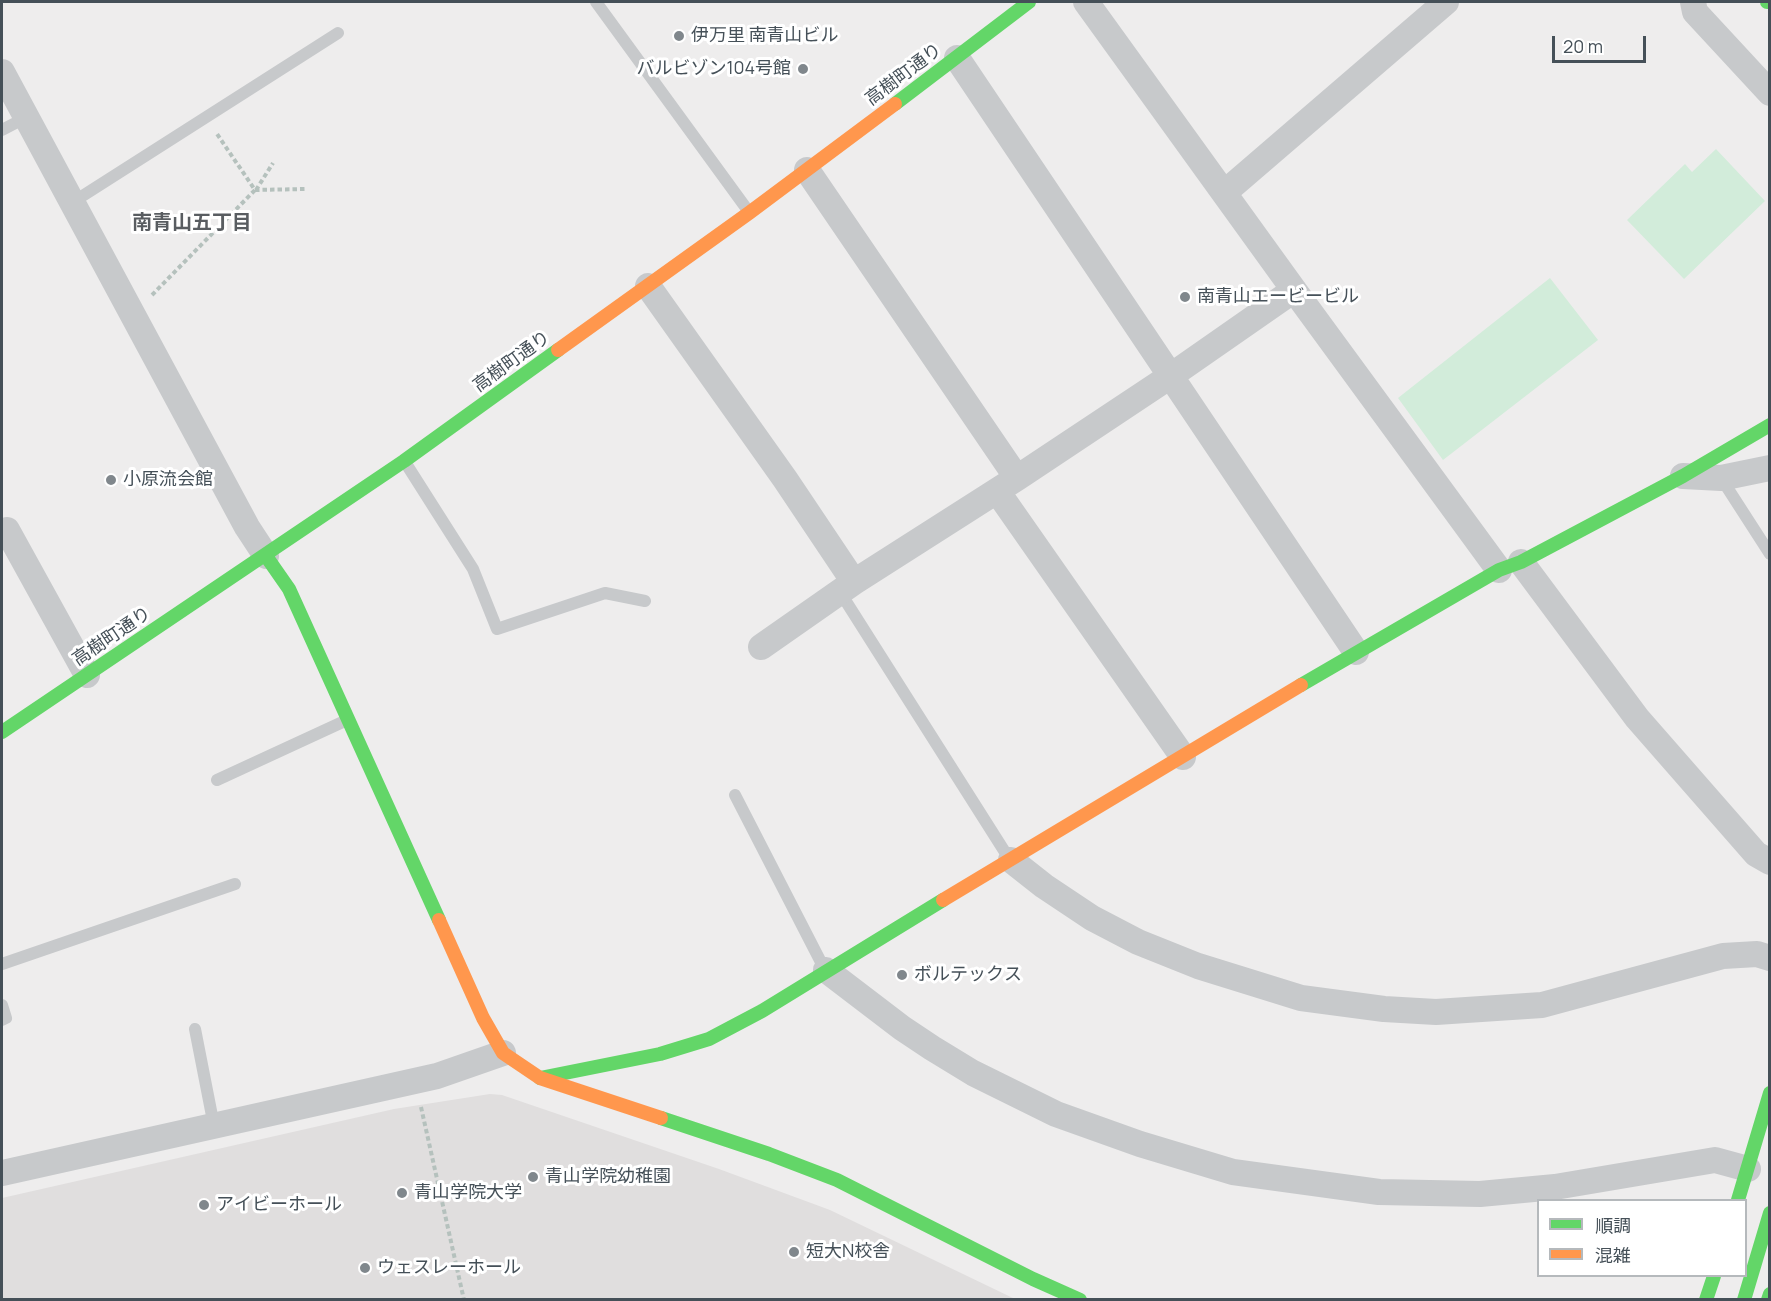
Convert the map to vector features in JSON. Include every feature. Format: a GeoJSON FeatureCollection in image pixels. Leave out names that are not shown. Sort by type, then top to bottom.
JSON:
{"type":"FeatureCollection","features":[{"type":"Feature","properties":{"kind":"main road","name":"高樹町通り"},"geometry":{"type":"LineString","coordinates":[[2,732],[404,461],[749,213],[1029,2]]}},
{"type":"Feature","properties":{"kind":"main road"},"geometry":{"type":"LineString","coordinates":[[540,1078],[660,1054],[709,1039],[762,1011],[826,970],[1356,652],[1510,566],[1683,476],[1770,425]]}},
{"type":"Feature","properties":{"kind":"main road"},"geometry":{"type":"LineString","coordinates":[[266,555],[289,589],[483,1018],[503,1053],[540,1078],[807,1168],[949,1235],[1033,1279],[1080,1299]]}},
{"type":"Feature","properties":{"kind":"main road"},"geometry":{"type":"LineString","coordinates":[[1738,1199],[1770,1093]]}},
{"type":"Feature","properties":{"kind":"main road"},"geometry":{"type":"LineString","coordinates":[[1744,1299],[1770,1213]]}},
{"type":"Feature","properties":{"kind":"main road"},"geometry":{"type":"LineString","coordinates":[[1706,1299],[1713,1277]]}},
{"type":"Feature","properties":{"kind":"main road"},"geometry":{"type":"LineString","coordinates":[[1768,1299],[1770,1294]]}},
{"type":"Feature","properties":{"kind":"street"},"geometry":{"type":"LineString","coordinates":[[1086,2],[1294,290],[1510,566],[1637,718],[1756,854],[1770,862]]}},
{"type":"Feature","properties":{"kind":"street"},"geometry":{"type":"LineString","coordinates":[[1224,193],[1446,2]]}},
{"type":"Feature","properties":{"kind":"street"},"geometry":{"type":"LineString","coordinates":[[1693,2],[1695,12],[1770,93]]}},
{"type":"Feature","properties":{"kind":"street"},"geometry":{"type":"LineString","coordinates":[[957,58],[1356,652]]}},
{"type":"Feature","properties":{"kind":"street"},"geometry":{"type":"LineString","coordinates":[[2,72],[248,527],[266,555]]}},
{"type":"Feature","properties":{"kind":"street"},"geometry":{"type":"LineString","coordinates":[[807,170],[1007,485],[1184,757]]}},
{"type":"Feature","properties":{"kind":"street"},"geometry":{"type":"LineString","coordinates":[[648,286],[785,479],[847,587]]}},
{"type":"Feature","properties":{"kind":"street"},"geometry":{"type":"LineString","coordinates":[[760,647],[847,587],[1007,485],[1172,375],[1294,290]]}},
{"type":"Feature","properties":{"kind":"street"},"geometry":{"type":"LineString","coordinates":[[1683,476],[1721,478],[1770,468]]}},
{"type":"Feature","properties":{"kind":"street"},"geometry":{"type":"LineString","coordinates":[[2,532],[7,530],[87,675]]}},
{"type":"Feature","properties":{"kind":"street"},"geometry":{"type":"LineString","coordinates":[[1011,860],[1044,886],[1092,918],[1138,942],[1178,958],[1302,998],[1384,1009],[1436,1012],[1542,1005],[1723,956],[1757,954],[1770,958]]}},
{"type":"Feature","properties":{"kind":"street"},"geometry":{"type":"LineString","coordinates":[[826,970],[902,1029],[973,1073],[1056,1114],[1140,1144],[1233,1172],[1379,1192],[1480,1194],[1555,1187],[1714,1160],[1748,1169]]}},
{"type":"Feature","properties":{"kind":"street"},"geometry":{"type":"LineString","coordinates":[[2,1172],[437,1076],[503,1053]]}},
{"type":"Feature","properties":{"kind":"lane"},"geometry":{"type":"LineString","coordinates":[[596,2],[749,213]]}},
{"type":"Feature","properties":{"kind":"lane"},"geometry":{"type":"LineString","coordinates":[[73,202],[338,33]]}},
{"type":"Feature","properties":{"kind":"lane"},"geometry":{"type":"LineString","coordinates":[[2,130],[27,117]]}},
{"type":"Feature","properties":{"kind":"lane"},"geometry":{"type":"LineString","coordinates":[[404,461],[473,569],[497,629],[604,593],[645,601]]}},
{"type":"Feature","properties":{"kind":"lane"},"geometry":{"type":"LineString","coordinates":[[1721,478],[1770,554]]}},
{"type":"Feature","properties":{"kind":"lane"},"geometry":{"type":"LineString","coordinates":[[847,587],[1011,860]]}},
{"type":"Feature","properties":{"kind":"lane"},"geometry":{"type":"LineString","coordinates":[[217,780],[348,720]]}},
{"type":"Feature","properties":{"kind":"lane"},"geometry":{"type":"LineString","coordinates":[[735,795],[826,970]]}},
{"type":"Feature","properties":{"kind":"lane"},"geometry":{"type":"LineString","coordinates":[[2,964],[235,884]]}},
{"type":"Feature","properties":{"kind":"lane"},"geometry":{"type":"LineString","coordinates":[[2,1005],[6,1018],[2,1020]]}},
{"type":"Feature","properties":{"kind":"lane"},"geometry":{"type":"LineString","coordinates":[[195,1029],[214,1126]]}},
{"type":"Feature","properties":{"kind":"path"},"geometry":{"type":"LineString","coordinates":[[206,117],[255,190]]}},
{"type":"Feature","properties":{"kind":"path"},"geometry":{"type":"LineString","coordinates":[[133,314],[255,190],[273,163]]}},
{"type":"Feature","properties":{"kind":"path"},"geometry":{"type":"LineString","coordinates":[[255,190],[304,189]]}},
{"type":"Feature","properties":{"kind":"path"},"geometry":{"type":"LineString","coordinates":[[437,1076],[420,1098],[464,1299]]}},
{"type":"Feature","properties":{"kind":"shaded area","name":"青山学院大学"},"geometry":{"type":"Polygon","coordinates":[[[490,1094],[502,1095],[719,1169],[830,1210],[1015,1299],[2,1299],[2,1198],[394,1109],[490,1094]]]}},
{"type":"Feature","properties":{"kind":"green space"},"geometry":{"type":"Polygon","coordinates":[[[1716,149],[1765,201],[1684,279],[1627,220],[1685,164],[1692,172],[1716,149]]]}},
{"type":"Feature","properties":{"kind":"green space"},"geometry":{"type":"Polygon","coordinates":[[[1550,278],[1598,340],[1443,460],[1398,398],[1550,278]]]}},
{"type":"Feature","properties":{"kind":"traffic: fast"},"geometry":{"type":"LineString","coordinates":[[895,104],[1029,2]]}},
{"type":"Feature","properties":{"kind":"traffic: fast"},"geometry":{"type":"LineString","coordinates":[[2,732],[404,461],[558,350]]}},
{"type":"Feature","properties":{"kind":"traffic: fast"},"geometry":{"type":"LineString","coordinates":[[1301,685],[1499,570],[1521,562],[1683,476],[1770,425]]}},
{"type":"Feature","properties":{"kind":"traffic: fast"},"geometry":{"type":"LineString","coordinates":[[266,556],[289,589],[439,920]]}},
{"type":"Feature","properties":{"kind":"traffic: fast"},"geometry":{"type":"LineString","coordinates":[[540,1078],[660,1054],[709,1039],[762,1011],[943,900]]}},
{"type":"Feature","properties":{"kind":"traffic: fast"},"geometry":{"type":"LineString","coordinates":[[1738,1199],[1770,1093]]}},
{"type":"Feature","properties":{"kind":"traffic: fast"},"geometry":{"type":"LineString","coordinates":[[661,1118],[769,1154],[837,1180],[1033,1279],[1080,1300]]}},
{"type":"Feature","properties":{"kind":"traffic: fast"},"geometry":{"type":"LineString","coordinates":[[1744,1300],[1770,1213]]}},
{"type":"Feature","properties":{"kind":"traffic: fast"},"geometry":{"type":"LineString","coordinates":[[1706,1300],[1714,1277]]}},
{"type":"Feature","properties":{"kind":"traffic: fast"},"geometry":{"type":"LineString","coordinates":[[1768,1300],[1770,1294]]}},
{"type":"Feature","properties":{"kind":"traffic: slow"},"geometry":{"type":"LineString","coordinates":[[558,350],[749,213],[895,104]]}},
{"type":"Feature","properties":{"kind":"traffic: slow"},"geometry":{"type":"LineString","coordinates":[[943,900],[1301,685]]}},
{"type":"Feature","properties":{"kind":"traffic: slow"},"geometry":{"type":"LineString","coordinates":[[439,920],[483,1018],[503,1053],[540,1078],[661,1118]]}},
{"type":"Feature","properties":{"kind":"place","name":"伊万里 南青山ビル"},"geometry":{"type":"Point","coordinates":[679,36]}},
{"type":"Feature","properties":{"kind":"place","name":"バルビゾン104号館"},"geometry":{"type":"Point","coordinates":[803,69]}},
{"type":"Feature","properties":{"kind":"place","name":"南青山エービービル"},"geometry":{"type":"Point","coordinates":[1185,297]}},
{"type":"Feature","properties":{"kind":"place","name":"小原流会館"},"geometry":{"type":"Point","coordinates":[111,480]}},
{"type":"Feature","properties":{"kind":"place","name":"ボルテックス"},"geometry":{"type":"Point","coordinates":[902,975]}},
{"type":"Feature","properties":{"kind":"place","name":"青山学院幼稚園"},"geometry":{"type":"Point","coordinates":[533,1177]}},
{"type":"Feature","properties":{"kind":"place","name":"青山学院大学"},"geometry":{"type":"Point","coordinates":[402,1193]}},
{"type":"Feature","properties":{"kind":"place","name":"アイビーホール"},"geometry":{"type":"Point","coordinates":[204,1205]}},
{"type":"Feature","properties":{"kind":"place","name":"短大N校舎"},"geometry":{"type":"Point","coordinates":[794,1252]}},
{"type":"Feature","properties":{"kind":"place","name":"ウェスレーホール"},"geometry":{"type":"Point","coordinates":[365,1268]}},
{"type":"Feature","properties":{"kind":"district","name":"南青山五丁目"},"geometry":{"type":"Point","coordinates":[192,223]}}]}
